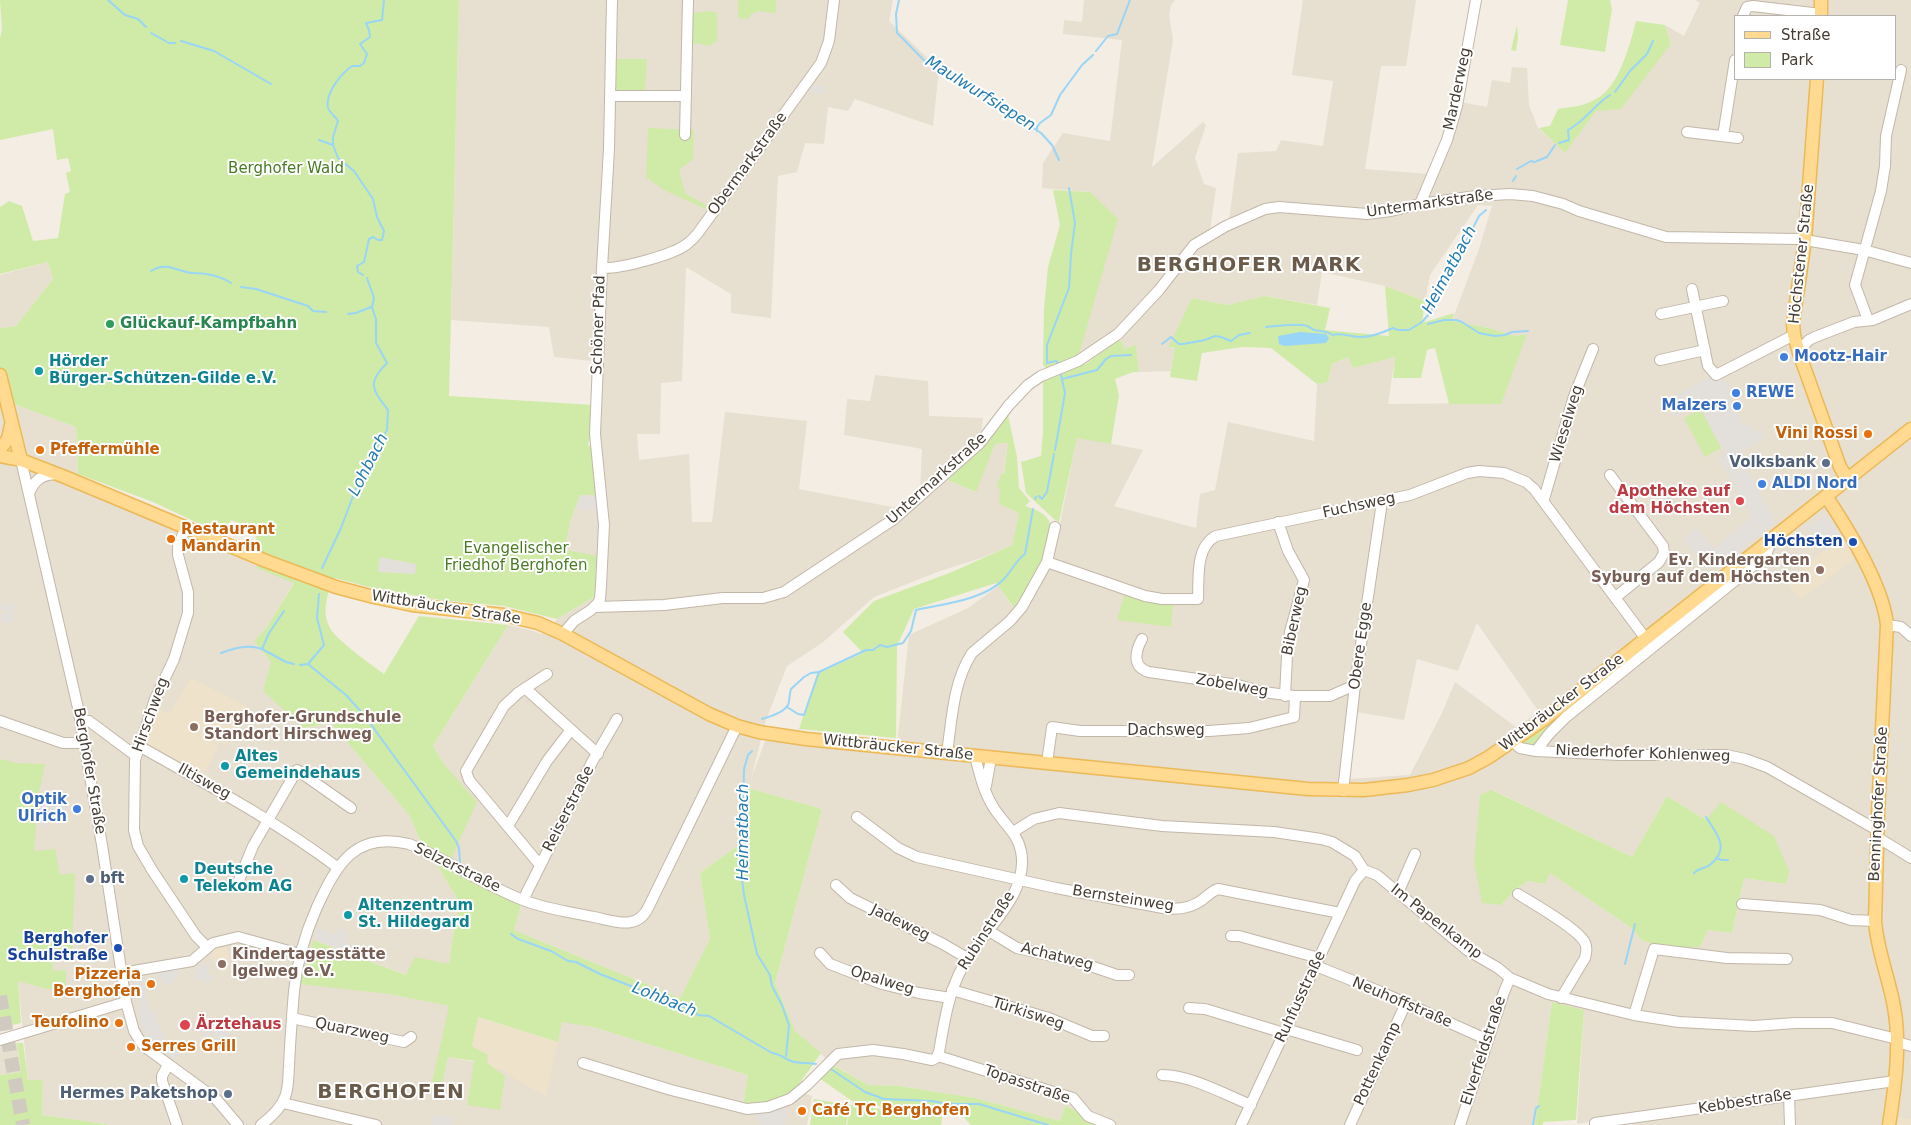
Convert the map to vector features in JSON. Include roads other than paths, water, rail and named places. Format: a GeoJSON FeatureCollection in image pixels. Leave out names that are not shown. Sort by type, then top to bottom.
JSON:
{"type":"FeatureCollection","features":[{"type":"Feature","properties":{"kind":"main road"},"geometry":{"type":"LineString","coordinates":[[1820,0],[1821,15]]}},
{"type":"Feature","properties":{"kind":"main road","name":"Höchstener Straße"},"geometry":{"type":"LineString","coordinates":[[1817,80],[1805,240],[1794,311],[1794,334],[1840,467],[1848,480]]}},
{"type":"Feature","properties":{"kind":"main road","name":"Berghofer Straße"},"geometry":{"type":"LineString","coordinates":[[0,375],[21,460]]}},
{"type":"Feature","properties":{"kind":"main road"},"geometry":{"type":"LineString","coordinates":[[0,449],[8,439],[11,423]]}},
{"type":"Feature","properties":{"kind":"main road","name":"Wittbräucker Straße"},"geometry":{"type":"LineString","coordinates":[[0,456],[21,460],[302,575],[349,591],[412,605],[504,615],[538,623],[564,634],[696,707],[737,726],[778,735],[991,758],[1299,788],[1343,790],[1408,786],[1433,781],[1469,768],[1513,742],[1911,430]]}},
{"type":"Feature","properties":{"kind":"main road","name":"Benninghofer Straße"},"geometry":{"type":"LineString","coordinates":[[1826,496],[1876,586],[1884,605],[1887,625],[1877,834],[1875,921],[1876,933],[1894,1006],[1897,1040],[1895,1081],[1889,1125]]}},
{"type":"Feature","properties":{"kind":"street","name":"Schöner Pfad"},"geometry":{"type":"LineString","coordinates":[[594,607],[600,599],[604,525],[596,434],[611,96],[612,0]]}},
{"type":"Feature","properties":{"kind":"street"},"geometry":{"type":"LineString","coordinates":[[685,134],[688,0]]}},
{"type":"Feature","properties":{"kind":"street","name":"Obermarkstraße"},"geometry":{"type":"LineString","coordinates":[[602,268],[643,261],[681,248],[688,244],[698,233],[821,63],[829,41],[834,0]]}},
{"type":"Feature","properties":{"kind":"street","name":"Marderweg"},"geometry":{"type":"LineString","coordinates":[[1420,204],[1447,140],[1457,106],[1476,0]]}},
{"type":"Feature","properties":{"kind":"street"},"geometry":{"type":"LineString","coordinates":[[1743,15],[1746,7],[1753,6],[1821,15]]}},
{"type":"Feature","properties":{"kind":"street"},"geometry":{"type":"LineString","coordinates":[[1723,136],[1734,66]]}},
{"type":"Feature","properties":{"kind":"street"},"geometry":{"type":"LineString","coordinates":[[1868,320],[1855,285],[1881,191],[1885,166],[1886,136],[1902,70]]}},
{"type":"Feature","properties":{"kind":"street"},"geometry":{"type":"LineString","coordinates":[[611,96],[686,96]]}},
{"type":"Feature","properties":{"kind":"street"},"geometry":{"type":"LineString","coordinates":[[1686,132],[1738,138]]}},
{"type":"Feature","properties":{"kind":"street","name":"Untermarkstraße"},"geometry":{"type":"LineString","coordinates":[[594,607],[664,605],[723,598],[763,598],[784,592],[894,520],[980,443],[1009,405],[1028,385],[1041,376],[1078,361],[1118,334],[1159,290],[1188,251],[1200,240],[1241,219],[1272,207],[1367,214],[1476,196],[1510,194],[1533,196],[1666,237],[1805,240],[1864,250],[1911,263]]}},
{"type":"Feature","properties":{"kind":"street"},"geometry":{"type":"LineString","coordinates":[[1692,289],[1708,366],[1716,375],[1794,334]]}},
{"type":"Feature","properties":{"kind":"street"},"geometry":{"type":"LineString","coordinates":[[1661,314],[1723,301]]}},
{"type":"Feature","properties":{"kind":"street"},"geometry":{"type":"LineString","coordinates":[[1799,350],[1809,340],[1854,322],[1873,320],[1911,304]]}},
{"type":"Feature","properties":{"kind":"street","name":"Wieselweg"},"geometry":{"type":"LineString","coordinates":[[1544,499],[1574,396],[1593,349]]}},
{"type":"Feature","properties":{"kind":"street"},"geometry":{"type":"LineString","coordinates":[[1660,360],[1705,350]]}},
{"type":"Feature","properties":{"kind":"street","name":"Berghofer Straße"},"geometry":{"type":"LineString","coordinates":[[21,460],[80,721],[101,835],[126,1002],[134,1031],[139,1040],[149,1050],[216,1098],[238,1125]]}},
{"type":"Feature","properties":{"kind":"street","name":"Fuchsweg"},"geometry":{"type":"LineString","coordinates":[[1047,562],[1145,596],[1162,599],[1198,599],[1199,568],[1204,548],[1209,540],[1216,536],[1382,502],[1410,495],[1467,473],[1492,471],[1504,473],[1526,482],[1544,499],[1646,639]]}},
{"type":"Feature","properties":{"kind":"street"},"geometry":{"type":"LineString","coordinates":[[29,495],[36,480],[47,475],[56,474]]}},
{"type":"Feature","properties":{"kind":"street"},"geometry":{"type":"LineString","coordinates":[[1610,475],[1663,546],[1664,553],[1659,562],[1616,597]]}},
{"type":"Feature","properties":{"kind":"street","name":"Obere Egge"},"geometry":{"type":"LineString","coordinates":[[1343,790],[1355,685],[1382,502]]}},
{"type":"Feature","properties":{"kind":"street","name":"Biberweg"},"geometry":{"type":"LineString","coordinates":[[1278,522],[1288,551],[1304,580],[1303,591],[1290,632],[1287,656],[1290,696]]}},
{"type":"Feature","properties":{"kind":"street","name":"Hirschweg"},"geometry":{"type":"LineString","coordinates":[[186,527],[178,546],[178,555],[188,592],[188,613],[174,659],[158,691],[138,751],[134,830],[138,846],[152,870],[196,936],[207,947]]}},
{"type":"Feature","properties":{"kind":"street"},"geometry":{"type":"LineString","coordinates":[[947,753],[957,691],[968,659],[986,640],[1018,612],[1047,562],[1055,527]]}},
{"type":"Feature","properties":{"kind":"street","name":"Wittbräucker Straße"},"geometry":{"type":"LineString","coordinates":[[1541,751],[1549,734],[1566,717],[1753,566],[1768,553],[1770,541]]}},
{"type":"Feature","properties":{"kind":"street"},"geometry":{"type":"LineString","coordinates":[[564,634],[574,621],[594,607]]}},
{"type":"Feature","properties":{"kind":"street"},"geometry":{"type":"LineString","coordinates":[[1887,625],[1901,627],[1911,636]]}},
{"type":"Feature","properties":{"kind":"street","name":"Zobelweg"},"geometry":{"type":"LineString","coordinates":[[1142,639],[1136,650],[1136,657],[1139,667],[1144,671],[1238,685],[1263,692],[1290,696],[1330,696],[1355,685]]}},
{"type":"Feature","properties":{"kind":"street"},"geometry":{"type":"LineString","coordinates":[[540,865],[469,780],[466,771],[504,706],[525,688],[547,674]]}},
{"type":"Feature","properties":{"kind":"street"},"geometry":{"type":"LineString","coordinates":[[525,688],[570,731],[598,754]]}},
{"type":"Feature","properties":{"kind":"street","name":"Dachsweg"},"geometry":{"type":"LineString","coordinates":[[1047,763],[1052,727],[1080,731],[1202,731],[1238,729],[1271,723],[1294,716],[1290,696]]}},
{"type":"Feature","properties":{"kind":"street","name":"Reiserstraße"},"geometry":{"type":"LineString","coordinates":[[523,900],[617,719]]}},
{"type":"Feature","properties":{"kind":"street"},"geometry":{"type":"LineString","coordinates":[[0,720],[63,743],[84,743]]}},
{"type":"Feature","properties":{"kind":"street","name":"Iltisweg"},"geometry":{"type":"LineString","coordinates":[[80,721],[89,721],[138,751],[268,818],[337,867]]}},
{"type":"Feature","properties":{"kind":"street","name":"Selzerstraße"},"geometry":{"type":"LineString","coordinates":[[283,1103],[288,1087],[292,1018],[300,954],[312,917],[337,867],[350,854],[364,846],[379,842],[400,842],[419,848],[523,900],[540,906],[622,923],[632,923],[641,919],[652,902],[737,726]]}},
{"type":"Feature","properties":{"kind":"street"},"geometry":{"type":"LineString","coordinates":[[508,826],[551,756],[570,731]]}},
{"type":"Feature","properties":{"kind":"street","name":"Niederhofer Kohlenweg"},"geometry":{"type":"LineString","coordinates":[[1513,742],[1520,748],[1541,751],[1619,755],[1726,755],[1745,759],[1766,767],[1877,834],[1911,858]]}},
{"type":"Feature","properties":{"kind":"street","name":"Rubinstraße"},"geometry":{"type":"LineString","coordinates":[[938,1056],[951,994],[960,970],[1006,907],[1018,880],[1022,860],[1020,846],[1014,832],[993,807],[985,790],[975,756]]}},
{"type":"Feature","properties":{"kind":"street"},"geometry":{"type":"LineString","coordinates":[[985,790],[991,758]]}},
{"type":"Feature","properties":{"kind":"street"},"geometry":{"type":"LineString","coordinates":[[239,880],[253,846],[297,770],[350,808]]}},
{"type":"Feature","properties":{"kind":"street","name":"Im Papenkamp"},"geometry":{"type":"LineString","coordinates":[[1014,832],[1034,818],[1059,813],[1162,826],[1274,832],[1321,839],[1332,842],[1355,856],[1364,870],[1377,875],[1467,950],[1502,971],[1510,978],[1561,998],[1634,1015],[1695,1023],[1754,1026],[1795,1023],[1837,1024],[1897,1040],[1911,1046]]}},
{"type":"Feature","properties":{"kind":"street","name":"Bernsteinweg"},"geometry":{"type":"LineString","coordinates":[[857,817],[891,844],[910,854],[1018,880],[1164,908],[1177,909],[1190,906],[1218,889],[1340,913]]}},
{"type":"Feature","properties":{"kind":"street"},"geometry":{"type":"LineString","coordinates":[[1398,894],[1415,854]]}},
{"type":"Feature","properties":{"kind":"street","name":"Ruhfusstraße"},"geometry":{"type":"LineString","coordinates":[[1242,1125],[1355,881],[1364,870]]}},
{"type":"Feature","properties":{"kind":"street","name":"Jadeweg"},"geometry":{"type":"LineString","coordinates":[[836,884],[850,898],[943,944],[967,958]]}},
{"type":"Feature","properties":{"kind":"street"},"geometry":{"type":"LineString","coordinates":[[1518,894],[1579,934],[1585,942],[1587,951],[1585,958],[1561,998]]}},
{"type":"Feature","properties":{"kind":"street"},"geometry":{"type":"LineString","coordinates":[[1742,904],[1820,910],[1851,920],[1875,921]]}},
{"type":"Feature","properties":{"kind":"street","name":"Achatweg"},"geometry":{"type":"LineString","coordinates":[[989,931],[1017,948],[1068,959],[1117,975],[1129,976]]}},
{"type":"Feature","properties":{"kind":"street","name":"Neuhoffstraße"},"geometry":{"type":"LineString","coordinates":[[1231,936],[1238,936],[1317,962],[1488,1040]]}},
{"type":"Feature","properties":{"kind":"street"},"geometry":{"type":"LineString","coordinates":[[122,973],[192,961],[198,958],[213,943],[238,937],[300,954]]}},
{"type":"Feature","properties":{"kind":"street"},"geometry":{"type":"LineString","coordinates":[[1634,1015],[1654,949],[1727,958],[1787,959]]}},
{"type":"Feature","properties":{"kind":"street","name":"Opalweg"},"geometry":{"type":"LineString","coordinates":[[820,953],[830,964],[882,984],[919,993],[951,994]]}},
{"type":"Feature","properties":{"kind":"street","name":"Elverfeldstraße"},"geometry":{"type":"LineString","coordinates":[[1460,1125],[1510,978]]}},
{"type":"Feature","properties":{"kind":"street","name":"Türkisweg"},"geometry":{"type":"LineString","coordinates":[[951,994],[1048,1018],[1092,1036],[1104,1036]]}},
{"type":"Feature","properties":{"kind":"street"},"geometry":{"type":"LineString","coordinates":[[0,1040],[126,1002]]}},
{"type":"Feature","properties":{"kind":"street","name":"Pottenkamp"},"geometry":{"type":"LineString","coordinates":[[1350,1125],[1406,1003]]}},
{"type":"Feature","properties":{"kind":"street"},"geometry":{"type":"LineString","coordinates":[[1190,1008],[1205,1009],[1356,1050]]}},
{"type":"Feature","properties":{"kind":"street","name":"Quarzweg"},"geometry":{"type":"LineString","coordinates":[[292,1018],[404,1042],[411,1037]]}},
{"type":"Feature","properties":{"kind":"street"},"geometry":{"type":"LineString","coordinates":[[583,1063],[671,1090],[747,1109],[768,1106],[790,1099],[803,1089],[838,1054],[873,1050],[932,1060],[938,1056]]}},
{"type":"Feature","properties":{"kind":"street","name":"Topasstraße"},"geometry":{"type":"LineString","coordinates":[[938,1056],[1073,1098],[1088,1116],[1110,1125]]}},
{"type":"Feature","properties":{"kind":"street"},"geometry":{"type":"LineString","coordinates":[[168,1065],[162,1076],[162,1081],[177,1125]]}},
{"type":"Feature","properties":{"kind":"street"},"geometry":{"type":"LineString","coordinates":[[1162,1075],[1172,1075],[1195,1082],[1251,1105]]}},
{"type":"Feature","properties":{"kind":"street","name":"Kebbestraße"},"geometry":{"type":"LineString","coordinates":[[1595,1124],[1789,1094],[1895,1081]]}},
{"type":"Feature","properties":{"kind":"street"},"geometry":{"type":"LineString","coordinates":[[1789,1094],[1790,1125]]}},
{"type":"Feature","properties":{"kind":"street"},"geometry":{"type":"LineString","coordinates":[[260,1125],[283,1103],[376,1125]]}},
{"type":"Feature","properties":{"kind":"water"},"geometry":{"type":"Polygon","coordinates":[[[1300,332],[1326,334],[1329,338],[1326,343],[1284,346],[1279,344],[1278,336],[1300,332]]]}},
{"type":"Feature","properties":{"kind":"waterway"},"geometry":{"type":"LineString","coordinates":[[108,0],[125,15],[138,19],[146,27]]}},
{"type":"Feature","properties":{"kind":"waterway","name":"Lohbach"},"geometry":{"type":"LineString","coordinates":[[363,275],[358,272],[357,266],[364,262],[369,239],[373,237],[382,240],[384,231],[377,217],[373,199],[354,171],[338,158],[333,145],[333,137],[338,121],[329,110],[328,102],[331,90],[343,74],[352,66],[360,66],[364,63],[367,54],[360,44],[370,37],[366,23],[382,20],[384,0]]}},
{"type":"Feature","properties":{"kind":"waterway","name":"Maulwurfsiepen"},"geometry":{"type":"LineString","coordinates":[[899,0],[896,14],[897,33],[926,62],[938,70],[963,80],[1041,133],[1052,145],[1059,160]]}},
{"type":"Feature","properties":{"kind":"waterway"},"geometry":{"type":"LineString","coordinates":[[1096,51],[1108,36],[1117,34],[1130,0]]}},
{"type":"Feature","properties":{"kind":"waterway"},"geometry":{"type":"LineString","coordinates":[[151,33],[169,43],[175,43]]}},
{"type":"Feature","properties":{"kind":"waterway"},"geometry":{"type":"LineString","coordinates":[[181,41],[214,51],[271,84]]}},
{"type":"Feature","properties":{"kind":"waterway","name":"Heimatbach"},"geometry":{"type":"LineString","coordinates":[[1615,92],[1630,71],[1647,54],[1653,41]]}},
{"type":"Feature","properties":{"kind":"waterway"},"geometry":{"type":"LineString","coordinates":[[1037,131],[1040,123],[1051,115],[1060,95],[1082,65],[1093,55]]}},
{"type":"Feature","properties":{"kind":"waterway","name":"Heimatbach"},"geometry":{"type":"LineString","coordinates":[[1559,143],[1569,140],[1568,130],[1579,123],[1610,95]]}},
{"type":"Feature","properties":{"kind":"waterway"},"geometry":{"type":"LineString","coordinates":[[319,140],[333,145]]}},
{"type":"Feature","properties":{"kind":"waterway","name":"Heimatbach"},"geometry":{"type":"LineString","coordinates":[[1537,161],[1547,157],[1555,145]]}},
{"type":"Feature","properties":{"kind":"waterway","name":"Heimatbach"},"geometry":{"type":"LineString","coordinates":[[1517,169],[1531,161],[1535,162]]}},
{"type":"Feature","properties":{"kind":"waterway","name":"Heimatbach"},"geometry":{"type":"LineString","coordinates":[[1513,181],[1516,176]]}},
{"type":"Feature","properties":{"kind":"waterway","name":"Maulwurfsiepen"},"geometry":{"type":"LineString","coordinates":[[1058,363],[1056,361],[1047,363],[1047,345],[1069,288],[1075,223],[1069,188]]}},
{"type":"Feature","properties":{"kind":"waterway","name":"Heimatbach"},"geometry":{"type":"LineString","coordinates":[[1266,327],[1303,325],[1333,335],[1340,334],[1358,337],[1382,333],[1393,328],[1409,330],[1422,322],[1429,314],[1438,298],[1440,283],[1449,275],[1479,216],[1486,210]]}},
{"type":"Feature","properties":{"kind":"waterway"},"geometry":{"type":"LineString","coordinates":[[151,271],[157,268],[168,267],[187,272],[212,275],[231,283]]}},
{"type":"Feature","properties":{"kind":"waterway","name":"Lohbach"},"geometry":{"type":"LineString","coordinates":[[322,568],[341,528],[363,470],[387,430],[388,410],[374,386],[376,376],[387,363],[376,343],[376,319],[372,307],[374,298],[367,278]]}},
{"type":"Feature","properties":{"kind":"waterway"},"geometry":{"type":"LineString","coordinates":[[241,287],[256,289],[308,306],[313,311],[326,312]]}},
{"type":"Feature","properties":{"kind":"waterway"},"geometry":{"type":"LineString","coordinates":[[348,314],[371,307]]}},
{"type":"Feature","properties":{"kind":"waterway"},"geometry":{"type":"LineString","coordinates":[[1428,324],[1444,320],[1456,320],[1479,333],[1495,336],[1528,331]]}},
{"type":"Feature","properties":{"kind":"waterway","name":"Heimatbach"},"geometry":{"type":"LineString","coordinates":[[1162,344],[1171,337],[1179,344],[1183,344],[1215,336],[1231,341],[1239,335],[1250,333]]}},
{"type":"Feature","properties":{"kind":"waterway","name":"Heimatbach"},"geometry":{"type":"LineString","coordinates":[[1062,379],[1097,370],[1111,356],[1131,355]]}},
{"type":"Feature","properties":{"kind":"waterway","name":"Heimatbach"},"geometry":{"type":"LineString","coordinates":[[1055,450],[1065,393],[1061,375]]}},
{"type":"Feature","properties":{"kind":"waterway","name":"Heimatbach"},"geometry":{"type":"LineString","coordinates":[[1039,496],[1042,499],[1047,492],[1054,454]]}},
{"type":"Feature","properties":{"kind":"waterway","name":"Heimatbach"},"geometry":{"type":"LineString","coordinates":[[762,719],[786,708],[789,703],[791,689],[811,673],[819,672],[866,650],[873,650],[880,645],[887,647],[903,643],[911,631],[916,610],[974,597],[995,587],[1025,554],[1033,509]]}},
{"type":"Feature","properties":{"kind":"waterway","name":"Lohbach"},"geometry":{"type":"LineString","coordinates":[[319,594],[317,618],[324,645],[308,664],[346,695],[364,715],[456,841],[459,848],[460,862]]}},
{"type":"Feature","properties":{"kind":"waterway"},"geometry":{"type":"LineString","coordinates":[[284,611],[269,633],[262,649],[286,662],[294,664]]}},
{"type":"Feature","properties":{"kind":"waterway"},"geometry":{"type":"LineString","coordinates":[[221,653],[236,648],[262,649]]}},
{"type":"Feature","properties":{"kind":"waterway"},"geometry":{"type":"LineString","coordinates":[[300,665],[308,664]]}},
{"type":"Feature","properties":{"kind":"waterway"},"geometry":{"type":"LineString","coordinates":[[787,707],[798,714],[804,715],[819,672]]}},
{"type":"Feature","properties":{"kind":"waterway","name":"Heimatbach"},"geometry":{"type":"LineString","coordinates":[[752,751],[748,755],[744,769],[741,871],[744,895],[757,954],[770,975],[772,986],[782,1005],[789,1025],[786,1056]]}},
{"type":"Feature","properties":{"kind":"waterway"},"geometry":{"type":"LineString","coordinates":[[1694,873],[1709,866],[1720,852],[1720,841],[1706,817]]}},
{"type":"Feature","properties":{"kind":"waterway"},"geometry":{"type":"LineString","coordinates":[[1716,858],[1728,860]]}},
{"type":"Feature","properties":{"kind":"waterway"},"geometry":{"type":"LineString","coordinates":[[1625,964],[1635,924]]}},
{"type":"Feature","properties":{"kind":"waterway","name":"Lohbach"},"geometry":{"type":"LineString","coordinates":[[511,934],[518,939],[551,951],[568,961],[576,962],[600,974],[692,1010],[698,1015],[709,1016],[772,1053],[794,1062],[816,1064]]}},
{"type":"Feature","properties":{"kind":"waterway","name":"Lohbach"},"geometry":{"type":"LineString","coordinates":[[831,1069],[865,1092],[884,1099],[932,1101],[947,1104],[979,1104],[1048,1125]]}},
{"type":"Feature","properties":{"kind":"waterway"},"geometry":{"type":"LineString","coordinates":[[1533,1125],[1536,1108],[1539,1106]]}},
{"type":"Feature","properties":{"kind":"tunnel"},"geometry":{"type":"LineString","coordinates":[[0,996],[23,1125]]}},
{"type":"Feature","properties":{"kind":"place","name":"Glückauf-Kampfbahn"},"geometry":{"type":"Point","coordinates":[110,324]}},
{"type":"Feature","properties":{"kind":"place","name":"Mootz-Hair"},"geometry":{"type":"Point","coordinates":[1784,357]}},
{"type":"Feature","properties":{"kind":"place","name":"Hörder Bürger-Schützen-Gilde e.V."},"geometry":{"type":"Point","coordinates":[39,371]}},
{"type":"Feature","properties":{"kind":"place","name":"REWE"},"geometry":{"type":"Point","coordinates":[1736,393]}},
{"type":"Feature","properties":{"kind":"place","name":"Malzers"},"geometry":{"type":"Point","coordinates":[1737,406]}},
{"type":"Feature","properties":{"kind":"place","name":"Vini Rossi"},"geometry":{"type":"Point","coordinates":[1868,434]}},
{"type":"Feature","properties":{"kind":"place","name":"Pfeffermühle"},"geometry":{"type":"Point","coordinates":[40,450]}},
{"type":"Feature","properties":{"kind":"place","name":"Volksbank"},"geometry":{"type":"Point","coordinates":[1826,463]}},
{"type":"Feature","properties":{"kind":"place","name":"ALDI Nord"},"geometry":{"type":"Point","coordinates":[1762,484]}},
{"type":"Feature","properties":{"kind":"place","name":"Apotheke auf dem Höchsten"},"geometry":{"type":"Point","coordinates":[1740,501]}},
{"type":"Feature","properties":{"kind":"place","name":"Restaurant Mandarin"},"geometry":{"type":"Point","coordinates":[171,539]}},
{"type":"Feature","properties":{"kind":"place","name":"Höchsten"},"geometry":{"type":"Point","coordinates":[1853,542]}},
{"type":"Feature","properties":{"kind":"place","name":"Ev. Kindergarten Syburg auf dem Höchsten"},"geometry":{"type":"Point","coordinates":[1820,570]}},
{"type":"Feature","properties":{"kind":"place","name":"Berghofer-Grundschule Standort Hirschweg"},"geometry":{"type":"Point","coordinates":[194,727]}},
{"type":"Feature","properties":{"kind":"place","name":"Altes Gemeindehaus"},"geometry":{"type":"Point","coordinates":[225,766]}},
{"type":"Feature","properties":{"kind":"place","name":"Optik Ulrich"},"geometry":{"type":"Point","coordinates":[77,809]}},
{"type":"Feature","properties":{"kind":"place","name":"bft"},"geometry":{"type":"Point","coordinates":[90,879]}},
{"type":"Feature","properties":{"kind":"place","name":"Deutsche Telekom AG"},"geometry":{"type":"Point","coordinates":[184,879]}},
{"type":"Feature","properties":{"kind":"place","name":"Altenzentrum St. Hildegard"},"geometry":{"type":"Point","coordinates":[348,915]}},
{"type":"Feature","properties":{"kind":"place","name":"Berghofer Schulstraße"},"geometry":{"type":"Point","coordinates":[118,948]}},
{"type":"Feature","properties":{"kind":"place","name":"Kindertagesstätte Igelweg e.V."},"geometry":{"type":"Point","coordinates":[222,964]}},
{"type":"Feature","properties":{"kind":"place","name":"Pizzeria Berghofen"},"geometry":{"type":"Point","coordinates":[151,984]}},
{"type":"Feature","properties":{"kind":"place","name":"Teufolino"},"geometry":{"type":"Point","coordinates":[119,1023]}},
{"type":"Feature","properties":{"kind":"place","name":"Ärztehaus"},"geometry":{"type":"Point","coordinates":[185,1025]}},
{"type":"Feature","properties":{"kind":"place","name":"Serres Grill"},"geometry":{"type":"Point","coordinates":[131,1047]}},
{"type":"Feature","properties":{"kind":"place","name":"Hermes Paketshop"},"geometry":{"type":"Point","coordinates":[228,1094]}},
{"type":"Feature","properties":{"kind":"place","name":"Café TC Berghofen"},"geometry":{"type":"Point","coordinates":[802,1111]}},
{"type":"Feature","properties":{"kind":"district","name":"BERGHOFER MARK"},"geometry":{"type":"Point","coordinates":[1249,266]}},
{"type":"Feature","properties":{"kind":"district","name":"BERGHOFEN"},"geometry":{"type":"Point","coordinates":[391,1093]}},
{"type":"Feature","properties":{"kind":"park label","name":"Berghofer Wald"},"geometry":{"type":"Point","coordinates":[286,169]}},
{"type":"Feature","properties":{"kind":"park label","name":"Evangelischer Friedhof Berghofen"},"geometry":{"type":"Point","coordinates":[516,558]}}]}
